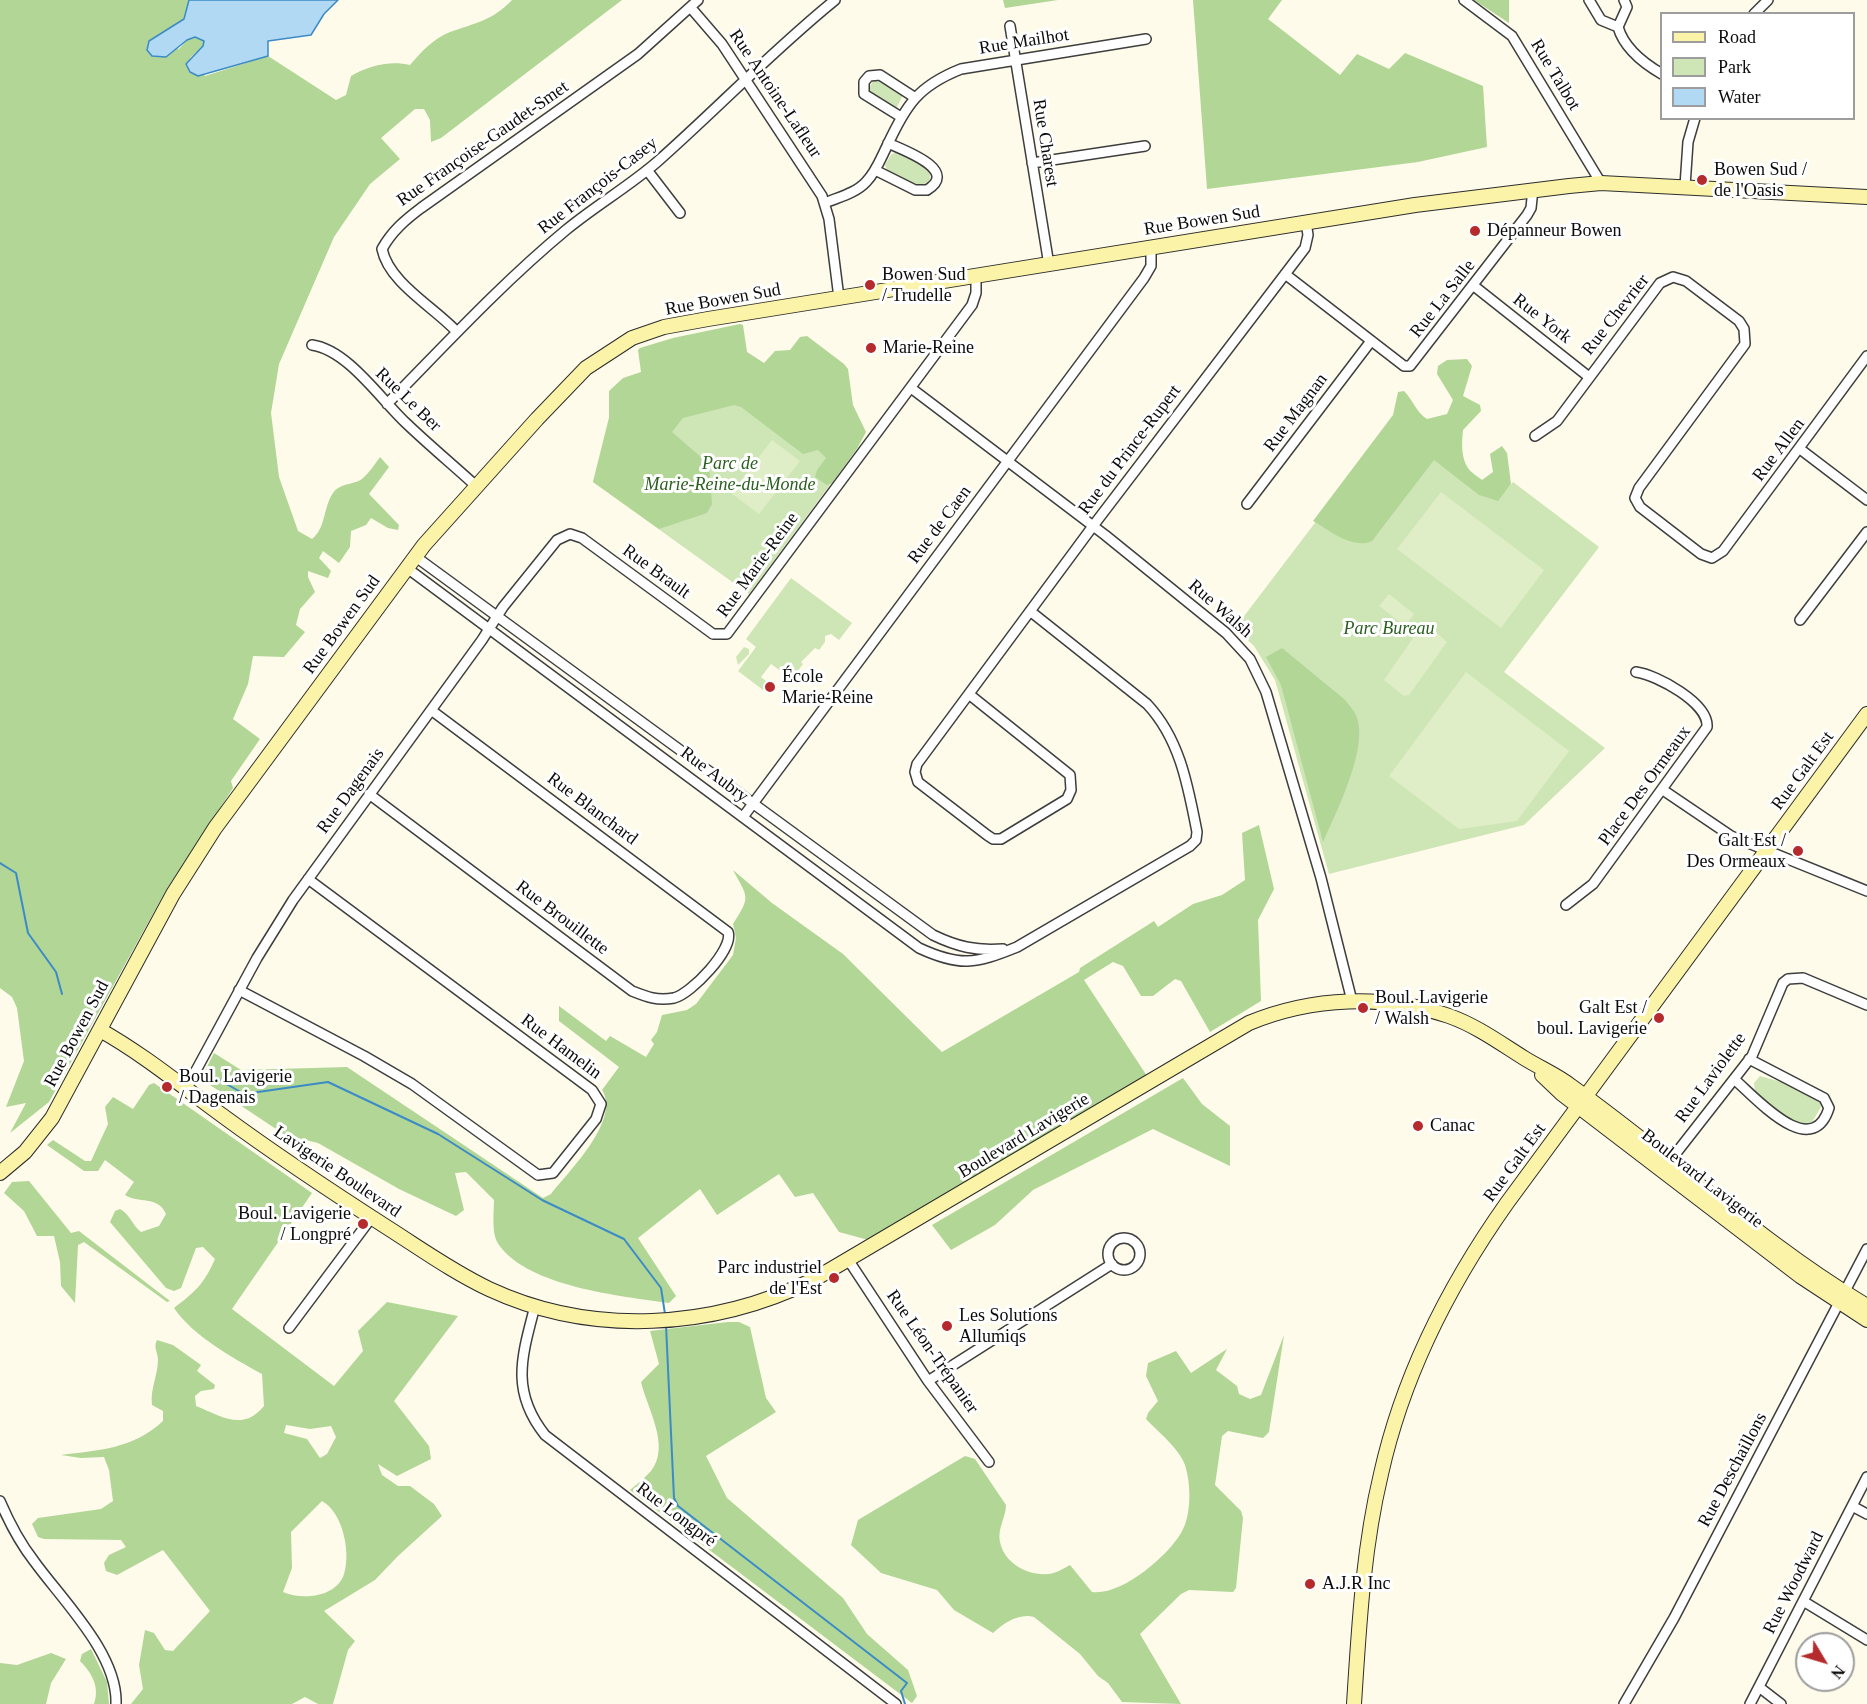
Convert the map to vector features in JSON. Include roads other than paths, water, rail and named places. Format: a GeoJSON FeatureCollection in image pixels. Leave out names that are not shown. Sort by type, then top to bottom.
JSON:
{"type":"FeatureCollection","features":[{"type":"Feature","properties":{"kind":"street","name":"Rue Françoise-Gaudet-Smet"},"geometry":{"type":"LineString","coordinates":[[458,332],[397,278],[386,264],[382,249],[389,237],[401,223],[421,208],[645,49],[698,0]]}},
{"type":"Feature","properties":{"kind":"street","name":"Rue François-Casey"},"geometry":{"type":"LineString","coordinates":[[387,404],[458,332],[564,231],[647,170],[746,80],[789,37],[834,0]]}},
{"type":"Feature","properties":{"kind":"street","name":"Rue Talbot"},"geometry":{"type":"LineString","coordinates":[[1464,0],[1512,36],[1601,183]]}},
{"type":"Feature","properties":{"kind":"street"},"geometry":{"type":"LineString","coordinates":[[1589,0],[1601,20],[1618,27]]}},
{"type":"Feature","properties":{"kind":"street"},"geometry":{"type":"LineString","coordinates":[[1624,0],[1627,7],[1618,27],[1624,43],[1660,72]]}},
{"type":"Feature","properties":{"kind":"street"},"geometry":{"type":"LineString","coordinates":[[1756,12],[1768,0]]}},
{"type":"Feature","properties":{"kind":"street","name":"Rue Antoine-Lafleur"},"geometry":{"type":"LineString","coordinates":[[691,8],[717,37],[825,203]]}},
{"type":"Feature","properties":{"kind":"street","name":"Rue Charest"},"geometry":{"type":"LineString","coordinates":[[1010,26],[1048,265]]}},
{"type":"Feature","properties":{"kind":"street","name":"Rue Mailhot"},"geometry":{"type":"LineString","coordinates":[[825,203],[859,189],[875,170],[901,117],[914,97],[936,80],[961,69],[1146,39]]}},
{"type":"Feature","properties":{"kind":"street"},"geometry":{"type":"LineString","coordinates":[[901,117],[864,94],[864,82],[868,76],[880,75],[914,97]]}},
{"type":"Feature","properties":{"kind":"street"},"geometry":{"type":"LineString","coordinates":[[1685,186],[1688,142],[1694,120]]}},
{"type":"Feature","properties":{"kind":"street"},"geometry":{"type":"LineString","coordinates":[[875,170],[919,191],[931,188],[936,181],[937,174],[931,165],[888,143]]}},
{"type":"Feature","properties":{"kind":"street"},"geometry":{"type":"LineString","coordinates":[[1032,164],[1145,146]]}},
{"type":"Feature","properties":{"kind":"street"},"geometry":{"type":"LineString","coordinates":[[647,170],[680,213]]}},
{"type":"Feature","properties":{"kind":"street","name":"Rue Bowen Sud"},"geometry":{"type":"LineString","coordinates":[[0,1173],[25,1152],[51,1118],[173,894],[215,828],[407,568],[476,486],[569,384],[617,346],[650,332],[678,324],[1306,222],[1533,189],[1601,183],[1867,196]]}},
{"type":"Feature","properties":{"kind":"street","name":"Rue La Salle"},"geometry":{"type":"LineString","coordinates":[[1371,341],[1404,366],[1410,366],[1527,215],[1533,189]]}},
{"type":"Feature","properties":{"kind":"street"},"geometry":{"type":"LineString","coordinates":[[825,203],[839,298]]}},
{"type":"Feature","properties":{"kind":"street","name":"Rue du Prince-Rupert"},"geometry":{"type":"LineString","coordinates":[[970,695],[1070,775],[1072,782],[1066,799],[1001,838],[993,839],[987,835],[921,784],[915,772],[917,764],[1093,526],[1285,274],[1307,242],[1306,222]]}},
{"type":"Feature","properties":{"kind":"street","name":"Rue de Caen"},"geometry":{"type":"LineString","coordinates":[[743,817],[1144,278],[1151,266],[1151,247]]}},
{"type":"Feature","properties":{"kind":"street"},"geometry":{"type":"LineString","coordinates":[[1285,274],[1371,341]]}},
{"type":"Feature","properties":{"kind":"street","name":"Rue Marie-Reine"},"geometry":{"type":"LineString","coordinates":[[723,636],[737,623],[972,305],[976,294],[976,276]]}},
{"type":"Feature","properties":{"kind":"street","name":"Rue Chevrier"},"geometry":{"type":"LineString","coordinates":[[1534,436],[1557,421],[1666,278],[1680,277],[1686,280],[1739,321],[1744,329],[1745,344],[1740,354],[1639,488],[1635,498],[1640,507],[1701,554],[1712,558]]}},
{"type":"Feature","properties":{"kind":"street","name":"Rue York"},"geometry":{"type":"LineString","coordinates":[[1474,286],[1589,377]]}},
{"type":"Feature","properties":{"kind":"street","name":"Rue Magnan"},"geometry":{"type":"LineString","coordinates":[[1247,504],[1371,341]]}},
{"type":"Feature","properties":{"kind":"street","name":"Rue Le Ber"},"geometry":{"type":"LineString","coordinates":[[312,345],[328,350],[339,357],[476,486]]}},
{"type":"Feature","properties":{"kind":"street","name":"Rue Allen"},"geometry":{"type":"LineString","coordinates":[[1712,558],[1724,551],[1867,356]]}},
{"type":"Feature","properties":{"kind":"street","name":"Rue Walsh"},"geometry":{"type":"LineString","coordinates":[[911,388],[1093,526],[1226,633],[1255,666],[1266,692],[1321,878],[1352,1002]]}},
{"type":"Feature","properties":{"kind":"street"},"geometry":{"type":"LineString","coordinates":[[1800,449],[1867,500]]}},
{"type":"Feature","properties":{"kind":"street"},"geometry":{"type":"LineString","coordinates":[[1800,620],[1867,532]]}},
{"type":"Feature","properties":{"kind":"street","name":"Rue Brault"},"geometry":{"type":"LineString","coordinates":[[570,534],[582,538],[714,634],[723,636]]}},
{"type":"Feature","properties":{"kind":"street","name":"Rue Dagenais"},"geometry":{"type":"LineString","coordinates":[[186,1089],[274,928],[496,617],[557,540],[570,534]]}},
{"type":"Feature","properties":{"kind":"street","name":"Rue Aubry"},"geometry":{"type":"LineString","coordinates":[[416,556],[496,617],[933,935],[955,946],[978,951],[1017,948]]}},
{"type":"Feature","properties":{"kind":"street","name":"Rue Aubry"},"geometry":{"type":"LineString","coordinates":[[407,568],[919,948],[957,963],[987,959],[1017,948],[1190,846],[1196,840],[1197,832],[1187,779],[1169,732],[1161,718],[1147,704],[1030,611]]}},
{"type":"Feature","properties":{"kind":"street","name":"Place Des Ormeaux"},"geometry":{"type":"LineString","coordinates":[[1566,905],[1593,884],[1704,735],[1708,722],[1698,706],[1652,676],[1636,672]]}},
{"type":"Feature","properties":{"kind":"street","name":"Rue Blanchard"},"geometry":{"type":"LineString","coordinates":[[431,710],[728,932],[730,937]]}},
{"type":"Feature","properties":{"kind":"street","name":"Rue Galt Est"},"geometry":{"type":"LineString","coordinates":[[1354,1704],[1371,1520],[1385,1455],[1408,1385],[1439,1314],[1473,1252],[1867,714]]}},
{"type":"Feature","properties":{"kind":"street"},"geometry":{"type":"LineString","coordinates":[[1663,790],[1721,831],[1867,891]]}},
{"type":"Feature","properties":{"kind":"street","name":"Rue Brouillette"},"geometry":{"type":"LineString","coordinates":[[369,794],[632,991],[654,1000],[685,994],[699,982],[730,937]]}},
{"type":"Feature","properties":{"kind":"street","name":"Rue Hamelin"},"geometry":{"type":"LineString","coordinates":[[239,990],[412,1084],[538,1175],[553,1173],[596,1119],[601,1104],[592,1090],[308,879]]}},
{"type":"Feature","properties":{"kind":"street","name":"Rue Laviolette"},"geometry":{"type":"LineString","coordinates":[[1666,1167],[1749,1059],[1788,978],[1803,978],[1867,1005]]}},
{"type":"Feature","properties":{"kind":"street","name":"Boulevard Lavigerie"},"geometry":{"type":"LineString","coordinates":[[535,1306],[630,1322],[686,1320],[766,1302],[849,1260],[1249,1023],[1295,1008],[1352,1002],[1397,1004],[1450,1016],[1469,1024],[1523,1057],[1867,1320]]}},
{"type":"Feature","properties":{"kind":"street","name":"Lavigerie Boulevard"},"geometry":{"type":"LineString","coordinates":[[100,1030],[286,1161],[471,1280],[535,1306]]}},
{"type":"Feature","properties":{"kind":"street"},"geometry":{"type":"LineString","coordinates":[[1734,1079],[1800,1130],[1813,1130],[1822,1122],[1829,1108],[1824,1098],[1749,1059]]}},
{"type":"Feature","properties":{"kind":"street"},"geometry":{"type":"LineString","coordinates":[[289,1328],[372,1217]]}},
{"type":"Feature","properties":{"kind":"street","name":"Rue Deschaillons"},"geometry":{"type":"LineString","coordinates":[[1624,1704],[1674,1618],[1867,1248]]}},
{"type":"Feature","properties":{"kind":"street","name":"Rue Léon-Trépanier"},"geometry":{"type":"LineString","coordinates":[[849,1260],[928,1381],[989,1462]]}},
{"type":"Feature","properties":{"kind":"street"},"geometry":{"type":"LineString","coordinates":[[928,1381],[1112,1264]]}},
{"type":"Feature","properties":{"kind":"street","name":"Boulevard Lavigerie"},"geometry":{"type":"LineString","coordinates":[[1841,1298],[1867,1306]]}},
{"type":"Feature","properties":{"kind":"street","name":"Rue Longpré"},"geometry":{"type":"LineString","coordinates":[[535,1306],[524,1348],[521,1376],[526,1402],[545,1435],[896,1704]]}},
{"type":"Feature","properties":{"kind":"street","name":"Rue Woodward"},"geometry":{"type":"LineString","coordinates":[[1750,1704],[1867,1478]]}},
{"type":"Feature","properties":{"kind":"street"},"geometry":{"type":"LineString","coordinates":[[0,1501],[22,1544],[93,1639],[114,1683],[116,1704]]}},
{"type":"Feature","properties":{"kind":"street"},"geometry":{"type":"LineString","coordinates":[[1852,1506],[1867,1514]]}},
{"type":"Feature","properties":{"kind":"street"},"geometry":{"type":"LineString","coordinates":[[1803,1600],[1867,1640]]}},
{"type":"Feature","properties":{"kind":"street"},"geometry":{"type":"LineString","coordinates":[[1759,1688],[1781,1704]]}},
{"type":"Feature","properties":{"kind":"water"},"geometry":{"type":"Polygon","coordinates":[[[189,0],[338,0],[324,14],[311,35],[268,41],[268,56],[198,76],[190,72],[186,64],[203,46],[204,41],[195,37],[187,40],[166,57],[152,56],[147,50],[149,41],[184,19],[189,0]]]}},
{"type":"Feature","properties":{"kind":"waterway"},"geometry":{"type":"LineString","coordinates":[[0,863],[16,873],[28,933],[56,972],[62,994]]}},
{"type":"Feature","properties":{"kind":"waterway"},"geometry":{"type":"LineString","coordinates":[[209,1074],[244,1094],[328,1082],[438,1134],[542,1200],[624,1239],[661,1288],[665,1314]]}},
{"type":"Feature","properties":{"kind":"waterway"},"geometry":{"type":"LineString","coordinates":[[666,1325],[674,1498],[678,1506],[907,1683],[901,1691],[905,1704]]}},
{"type":"Feature","properties":{"kind":"place","name":"Bowen Sud / de l'Oasis"},"geometry":{"type":"Point","coordinates":[1702,180]}},
{"type":"Feature","properties":{"kind":"place","name":"Dépanneur Bowen"},"geometry":{"type":"Point","coordinates":[1475,231]}},
{"type":"Feature","properties":{"kind":"place","name":"Bowen Sud / Trudelle"},"geometry":{"type":"Point","coordinates":[870,285]}},
{"type":"Feature","properties":{"kind":"place","name":"Marie-Reine"},"geometry":{"type":"Point","coordinates":[871,348]}},
{"type":"Feature","properties":{"kind":"place","name":"École Marie-Reine"},"geometry":{"type":"Point","coordinates":[770,687]}},
{"type":"Feature","properties":{"kind":"place","name":"Galt Est / Des Ormeaux"},"geometry":{"type":"Point","coordinates":[1798,851]}},
{"type":"Feature","properties":{"kind":"place","name":"Boul. Lavigerie / Walsh"},"geometry":{"type":"Point","coordinates":[1363,1008]}},
{"type":"Feature","properties":{"kind":"place","name":"Galt Est / boul. Lavigerie"},"geometry":{"type":"Point","coordinates":[1659,1018]}},
{"type":"Feature","properties":{"kind":"place","name":"Boul. Lavigerie / Dagenais"},"geometry":{"type":"Point","coordinates":[167,1087]}},
{"type":"Feature","properties":{"kind":"place","name":"Canac"},"geometry":{"type":"Point","coordinates":[1418,1126]}},
{"type":"Feature","properties":{"kind":"place","name":"Boul. Lavigerie / Longpré"},"geometry":{"type":"Point","coordinates":[363,1224]}},
{"type":"Feature","properties":{"kind":"place","name":"Parc industriel de l'Est"},"geometry":{"type":"Point","coordinates":[834,1278]}},
{"type":"Feature","properties":{"kind":"place","name":"Les Solutions Allumiqs"},"geometry":{"type":"Point","coordinates":[947,1326]}},
{"type":"Feature","properties":{"kind":"place","name":"A.J.R Inc"},"geometry":{"type":"Point","coordinates":[1310,1584]}},
{"type":"Feature","properties":{"kind":"park label","name":"Parc de Marie-Reine-du-Monde"},"geometry":{"type":"Point","coordinates":[730,474]}},
{"type":"Feature","properties":{"kind":"park label","name":"Parc Bureau"},"geometry":{"type":"Point","coordinates":[1389,629]}}]}
